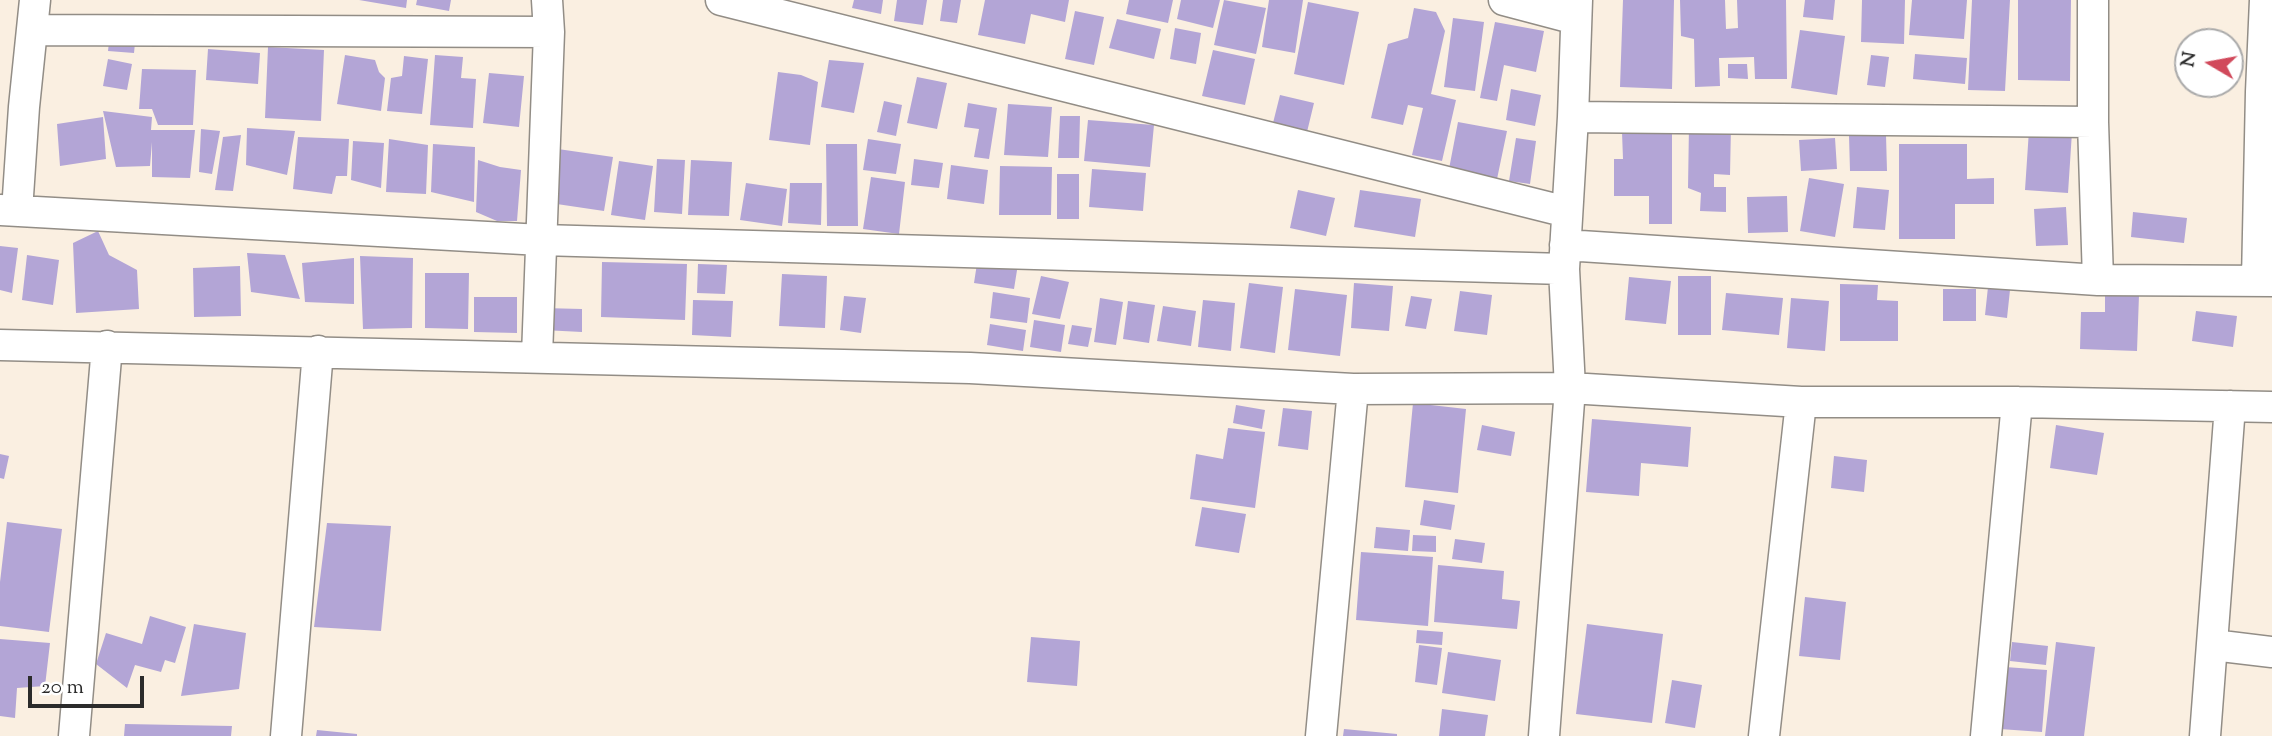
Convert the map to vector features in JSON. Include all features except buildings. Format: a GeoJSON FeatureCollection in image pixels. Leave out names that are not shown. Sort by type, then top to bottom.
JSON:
{"type":"FeatureCollection","features":[{"type":"Feature","properties":{"kind":"street"},"geometry":{"type":"LineString","coordinates":[[35,0],[24,107],[9,211],[541,240],[1564,257],[2098,280],[2265,281],[2261,92],[2265,0]]}},
{"type":"Feature","properties":{"kind":"street"},"geometry":{"type":"LineString","coordinates":[[537,356],[549,32],[547,0]]}},
{"type":"Feature","properties":{"kind":"street"},"geometry":{"type":"LineString","coordinates":[[721,0],[1567,212]]}},
{"type":"Feature","properties":{"kind":"street"},"geometry":{"type":"LineString","coordinates":[[1504,0],[1577,9],[1564,257],[1570,388],[1544,736]]}},
{"type":"Feature","properties":{"kind":"street"},"geometry":{"type":"LineString","coordinates":[[2092,0],[2098,280]]}},
{"type":"Feature","properties":{"kind":"street"},"geometry":{"type":"LineString","coordinates":[[32,30],[549,32]]}},
{"type":"Feature","properties":{"kind":"street"},"geometry":{"type":"LineString","coordinates":[[1573,117],[2093,121]]}},
{"type":"Feature","properties":{"kind":"street"},"geometry":{"type":"LineString","coordinates":[[0,345],[970,368],[1353,389],[1570,388],[1801,402],[2017,402],[2272,407]]}},
{"type":"Feature","properties":{"kind":"street"},"geometry":{"type":"LineString","coordinates":[[74,736],[107,346]]}},
{"type":"Feature","properties":{"kind":"street"},"geometry":{"type":"LineString","coordinates":[[286,736],[318,351]]}},
{"type":"Feature","properties":{"kind":"street"},"geometry":{"type":"LineString","coordinates":[[1321,736],[1353,389]]}},
{"type":"Feature","properties":{"kind":"street"},"geometry":{"type":"LineString","coordinates":[[1765,736],[1801,402]]}},
{"type":"Feature","properties":{"kind":"street"},"geometry":{"type":"LineString","coordinates":[[1986,736],[2017,402]]}},
{"type":"Feature","properties":{"kind":"street"},"geometry":{"type":"LineString","coordinates":[[2205,736],[2230,406]]}},
{"type":"Feature","properties":{"kind":"street"},"geometry":{"type":"LineString","coordinates":[[2213,645],[2272,652]]}}]}
